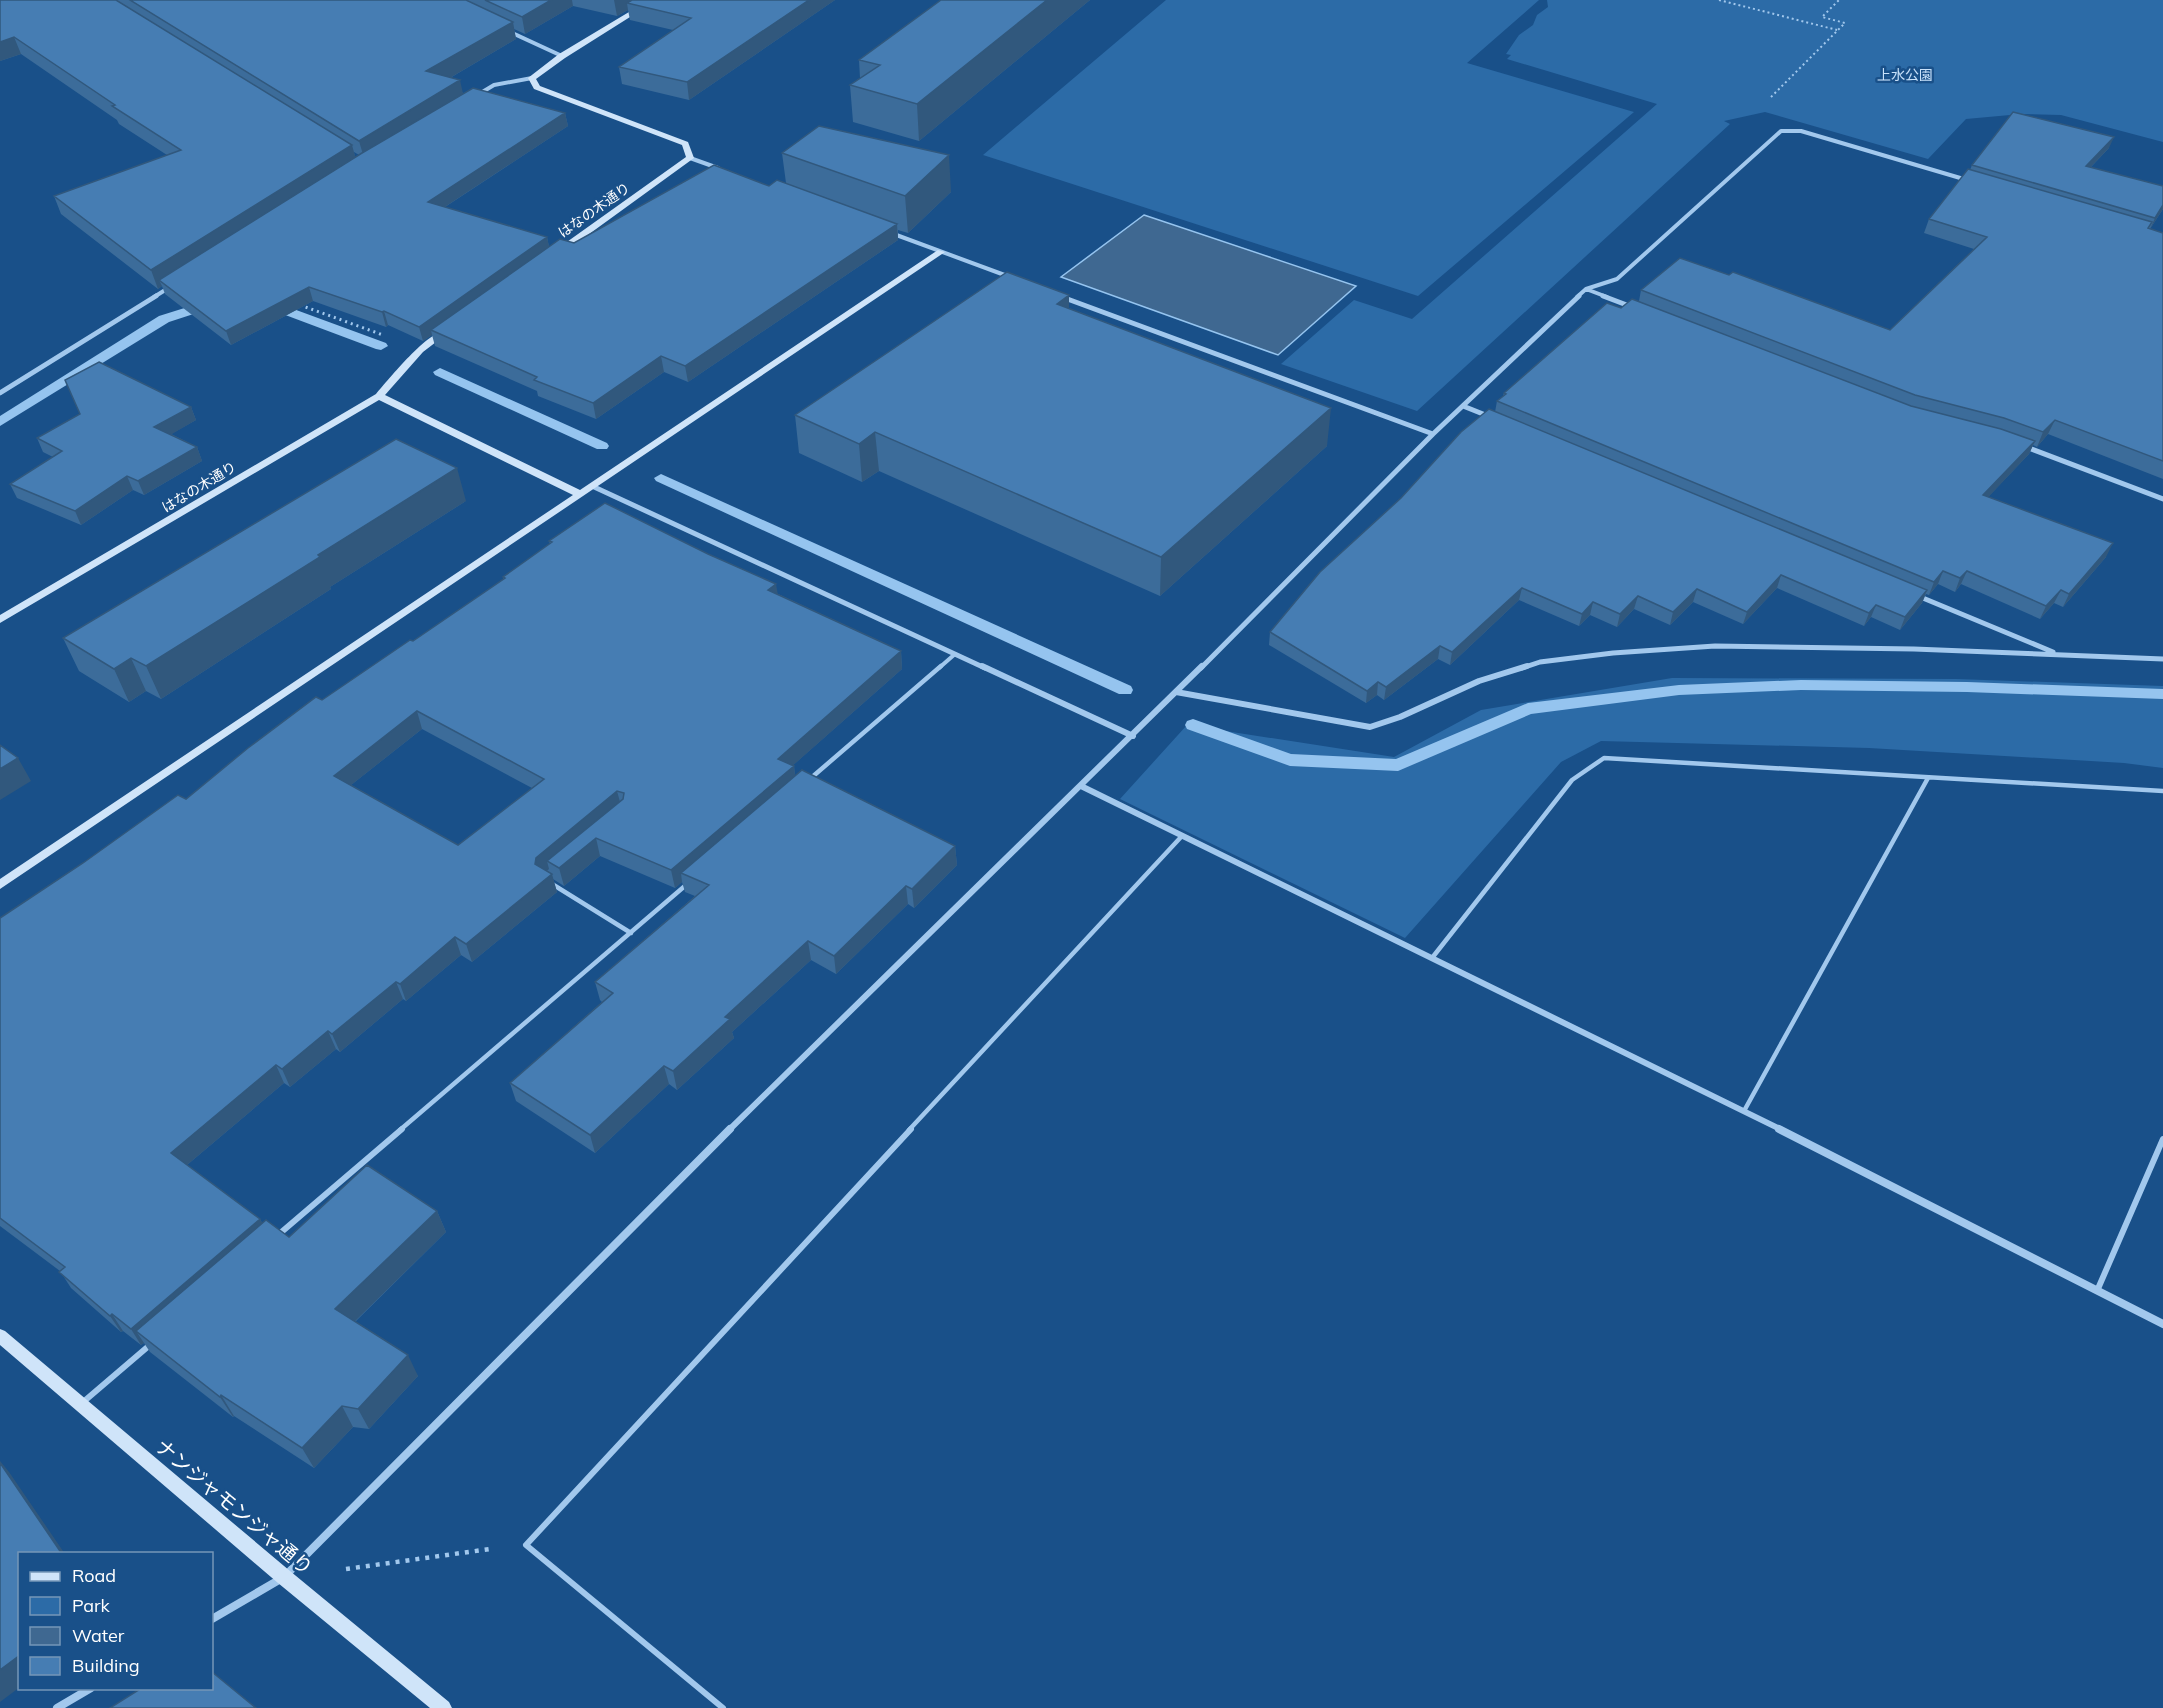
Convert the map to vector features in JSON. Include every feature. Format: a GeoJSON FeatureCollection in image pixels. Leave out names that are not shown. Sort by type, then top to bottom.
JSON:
{"type":"FeatureCollection","features":[{"type":"Feature","properties":{"kind":"street"},"geometry":{"type":"LineString","coordinates":[[474,97],[494,85],[532,78],[654,0]]}},
{"type":"Feature","properties":{"kind":"street"},"geometry":{"type":"LineString","coordinates":[[497,26],[562,57]]}},
{"type":"Feature","properties":{"kind":"street"},"geometry":{"type":"LineString","coordinates":[[532,78],[537,87],[685,144],[690,158],[723,170]]}},
{"type":"Feature","properties":{"kind":"street"},"geometry":{"type":"LineString","coordinates":[[213,1618],[284,1577],[831,1028],[1133,736],[1433,434],[1586,289],[1617,279],[1781,131],[1801,131],[1971,181]]}},
{"type":"Feature","properties":{"kind":"street","name":"はなの木通り"},"geometry":{"type":"LineString","coordinates":[[553,255],[690,158]]}},
{"type":"Feature","properties":{"kind":"street"},"geometry":{"type":"LineString","coordinates":[[887,231],[1019,281]]}},
{"type":"Feature","properties":{"kind":"street"},"geometry":{"type":"LineString","coordinates":[[0,885],[941,252]]}},
{"type":"Feature","properties":{"kind":"street"},"geometry":{"type":"LineString","coordinates":[[0,393],[178,282]]}},
{"type":"Feature","properties":{"kind":"street"},"geometry":{"type":"LineString","coordinates":[[1586,289],[1641,311]]}},
{"type":"Feature","properties":{"kind":"street"},"geometry":{"type":"LineString","coordinates":[[1052,293],[1433,434]]}},
{"type":"Feature","properties":{"kind":"street","name":"はなの木通り"},"geometry":{"type":"LineString","coordinates":[[0,620],[379,396],[420,350],[458,323]]}},
{"type":"Feature","properties":{"kind":"street"},"geometry":{"type":"LineString","coordinates":[[379,396],[580,494]]}},
{"type":"Feature","properties":{"kind":"street"},"geometry":{"type":"LineString","coordinates":[[1463,406],[1496,420]]}},
{"type":"Feature","properties":{"kind":"street"},"geometry":{"type":"LineString","coordinates":[[2020,445],[2163,499]]}},
{"type":"Feature","properties":{"kind":"street"},"geometry":{"type":"LineString","coordinates":[[592,486],[1133,736]]}},
{"type":"Feature","properties":{"kind":"street"},"geometry":{"type":"LineString","coordinates":[[1914,594],[2056,654]]}},
{"type":"Feature","properties":{"kind":"street"},"geometry":{"type":"LineString","coordinates":[[1176,692],[1370,728],[1489,678],[1540,662],[1612,653],[1715,646],[2056,654],[2163,659]]}},
{"type":"Feature","properties":{"kind":"street"},"geometry":{"type":"LineString","coordinates":[[1081,786],[1744,1111],[2163,1324]]}},
{"type":"Feature","properties":{"kind":"street","name":"ナンジャモンジャ通り"},"geometry":{"type":"LineString","coordinates":[[0,1336],[284,1577],[443,1708]]}},
{"type":"Feature","properties":{"kind":"street"},"geometry":{"type":"LineString","coordinates":[[57,1708],[89,1690]]}},
{"type":"Feature","properties":{"kind":"lane"},"geometry":{"type":"LineString","coordinates":[[802,786],[955,654]]}},
{"type":"Feature","properties":{"kind":"lane"},"geometry":{"type":"LineString","coordinates":[[1432,958],[1572,780],[1604,758],[2163,791]]}},
{"type":"Feature","properties":{"kind":"lane"},"geometry":{"type":"LineString","coordinates":[[1744,1111],[1928,778]]}},
{"type":"Feature","properties":{"kind":"lane"},"geometry":{"type":"LineString","coordinates":[[723,1708],[526,1545],[1181,837]]}},
{"type":"Feature","properties":{"kind":"lane"},"geometry":{"type":"LineString","coordinates":[[544,879],[631,933]]}},
{"type":"Feature","properties":{"kind":"lane"},"geometry":{"type":"LineString","coordinates":[[270,1243],[694,879]]}},
{"type":"Feature","properties":{"kind":"lane"},"geometry":{"type":"LineString","coordinates":[[2097,1291],[2163,1139]]}},
{"type":"Feature","properties":{"kind":"lane"},"geometry":{"type":"LineString","coordinates":[[80,1405],[153,1343]]}},
{"type":"Feature","properties":{"kind":"path"},"geometry":{"type":"LineString","coordinates":[[1719,0],[1837,31]]}},
{"type":"Feature","properties":{"kind":"path"},"geometry":{"type":"LineString","coordinates":[[1767,101],[1845,23],[1822,17],[1839,0]]}},
{"type":"Feature","properties":{"kind":"path"},"geometry":{"type":"LineString","coordinates":[[298,304],[420,350]]}},
{"type":"Feature","properties":{"kind":"path"},"geometry":{"type":"LineString","coordinates":[[284,1577],[526,1545]]}},
{"type":"Feature","properties":{"kind":"green space"},"geometry":{"type":"Polygon","coordinates":[[[1166,0],[1539,0],[1467,63],[1634,112],[1418,296],[983,155],[1166,0]]]}},
{"type":"Feature","properties":{"kind":"green space","name":"上水公園"},"geometry":{"type":"Polygon","coordinates":[[[1547,0],[2163,0],[2163,142],[2061,115],[2021,114],[1966,119],[1928,159],[1765,112],[1724,121],[1730,124],[1417,411],[1281,364],[1354,300],[1412,319],[1657,104],[1507,59],[1511,55],[1506,54],[1519,35],[1533,25],[1537,15],[1548,7],[1547,0]]]}},
{"type":"Feature","properties":{"kind":"green space"},"geometry":{"type":"Polygon","coordinates":[[[1672,678],[1956,679],[2163,686],[2163,768],[2124,763],[1869,748],[1601,741],[1561,762],[1405,938],[1120,799],[1187,725],[1394,757],[1481,710],[1672,678]]]}},
{"type":"Feature","properties":{"kind":"water"},"geometry":{"type":"Polygon","coordinates":[[[1144,215],[1356,286],[1278,355],[1061,277],[1144,215]]]}},
{"type":"Feature","properties":{"kind":"building"},"geometry":{"type":"Polygon","coordinates":[[[0,0],[116,0],[352,145],[151,270],[54,196],[181,150],[112,106],[115,105],[14,37],[0,42],[0,0]]]}},
{"type":"Feature","properties":{"kind":"building"},"geometry":{"type":"Polygon","coordinates":[[[130,0],[466,0],[513,22],[426,71],[460,80],[359,141],[130,0]]]}},
{"type":"Feature","properties":{"kind":"building"},"geometry":{"type":"Polygon","coordinates":[[[485,0],[551,0],[522,17],[485,0]]]}},
{"type":"Feature","properties":{"kind":"building"},"geometry":{"type":"Polygon","coordinates":[[[632,0],[809,0],[687,82],[619,67],[691,18],[627,3],[632,0]]]}},
{"type":"Feature","properties":{"kind":"building"},"geometry":{"type":"Polygon","coordinates":[[[941,0],[1047,0],[917,104],[850,85],[880,65],[859,60],[941,0]]]}},
{"type":"Feature","properties":{"kind":"building"},"geometry":{"type":"Polygon","coordinates":[[[473,88],[565,113],[428,202],[547,237],[419,327],[384,311],[309,287],[226,331],[159,280],[362,153],[473,88]]]}},
{"type":"Feature","properties":{"kind":"building"},"geometry":{"type":"Polygon","coordinates":[[[2013,112],[2114,137],[2086,166],[2163,186],[2163,205],[2155,218],[1972,165],[2013,112]]]}},
{"type":"Feature","properties":{"kind":"building"},"geometry":{"type":"Polygon","coordinates":[[[819,126],[949,155],[905,196],[782,153],[819,126]]]}},
{"type":"Feature","properties":{"kind":"building"},"geometry":{"type":"Polygon","coordinates":[[[714,165],[769,186],[777,180],[897,224],[685,366],[661,356],[593,403],[534,380],[537,377],[431,330],[560,239],[574,243],[714,165]]]}},
{"type":"Feature","properties":{"kind":"building"},"geometry":{"type":"Polygon","coordinates":[[[1968,169],[2152,222],[2148,228],[2163,233],[2163,461],[2055,420],[2043,432],[2004,418],[1915,395],[1641,290],[1680,258],[1729,275],[1733,272],[1890,330],[1987,237],[1929,219],[1968,169]]]}},
{"type":"Feature","properties":{"kind":"building"},"geometry":{"type":"Polygon","coordinates":[[[1007,272],[1069,295],[1057,304],[1331,408],[1161,557],[875,432],[859,444],[795,415],[1007,272]]]}},
{"type":"Feature","properties":{"kind":"building"},"geometry":{"type":"Polygon","coordinates":[[[1632,299],[1911,406],[2001,429],[2035,441],[1983,495],[2113,543],[2069,594],[2061,590],[2046,606],[1967,571],[1960,578],[1943,571],[1934,582],[1497,401],[1607,303],[1621,308],[1632,299]]]}},
{"type":"Feature","properties":{"kind":"building"},"geometry":{"type":"Polygon","coordinates":[[[99,362],[191,407],[154,427],[197,447],[138,481],[127,476],[75,511],[10,484],[62,451],[37,438],[80,414],[65,380],[99,362]]]}},
{"type":"Feature","properties":{"kind":"building"},"geometry":{"type":"Polygon","coordinates":[[[1489,409],[1927,590],[1905,617],[1876,605],[1869,613],[1781,575],[1747,612],[1697,589],[1673,612],[1638,596],[1620,614],[1593,602],[1582,614],[1522,588],[1452,652],[1440,646],[1386,687],[1378,682],[1367,691],[1270,632],[1320,572],[1401,498],[1461,432],[1489,409]]]}},
{"type":"Feature","properties":{"kind":"building"},"geometry":{"type":"Polygon","coordinates":[[[396,439],[457,468],[146,666],[131,658],[114,669],[63,638],[396,439]]]}},
{"type":"Feature","properties":{"kind":"building"},"geometry":{"type":"Polygon","coordinates":[[[605,503],[708,554],[776,584],[768,590],[901,651],[778,759],[794,766],[671,870],[596,838],[559,868],[547,861],[623,799],[624,793],[617,791],[536,858],[535,864],[552,874],[466,944],[455,937],[400,984],[396,982],[332,1034],[328,1031],[282,1069],[276,1065],[171,1153],[260,1219],[131,1329],[112,1314],[110,1316],[59,1272],[65,1267],[0,1218],[0,918],[83,863],[178,795],[186,799],[248,748],[316,697],[322,700],[410,640],[413,641],[505,578],[503,577],[552,542],[549,541],[605,503]],[[417,711],[334,776],[458,845],[544,779],[417,711]]]}},
{"type":"Feature","properties":{"kind":"building"},"geometry":{"type":"Polygon","coordinates":[[[0,745],[18,758],[0,769],[0,745]]]}},
{"type":"Feature","properties":{"kind":"building"},"geometry":{"type":"Polygon","coordinates":[[[802,770],[955,846],[912,889],[906,886],[834,956],[808,941],[725,1017],[730,1019],[673,1071],[664,1066],[590,1135],[510,1083],[613,993],[595,982],[709,885],[681,873],[802,770]]]}},
{"type":"Feature","properties":{"kind":"building"},"geometry":{"type":"Polygon","coordinates":[[[367,1165],[437,1211],[335,1309],[408,1355],[358,1409],[342,1406],[302,1448],[221,1395],[220,1397],[136,1331],[266,1220],[289,1237],[367,1165]]]}},
{"type":"Feature","properties":{"kind":"building"},"geometry":{"type":"Polygon","coordinates":[[[0,1463],[61,1552],[18,1552],[18,1656],[0,1670],[0,1463]]]}},
{"type":"Feature","properties":{"kind":"building"},"geometry":{"type":"Polygon","coordinates":[[[213,1673],[256,1708],[110,1708],[138,1690],[213,1690],[213,1673]]]}},
{"type":"Feature","properties":{"kind":"waterway"},"geometry":{"type":"LineString","coordinates":[[0,422],[164,319],[210,304]]}},
{"type":"Feature","properties":{"kind":"waterway"},"geometry":{"type":"LineString","coordinates":[[269,304],[381,346]]}},
{"type":"Feature","properties":{"kind":"waterway"},"geometry":{"type":"LineString","coordinates":[[440,372],[602,446]]}},
{"type":"Feature","properties":{"kind":"waterway"},"geometry":{"type":"LineString","coordinates":[[661,478],[1125,690]]}},
{"type":"Feature","properties":{"kind":"waterway"},"geometry":{"type":"LineString","coordinates":[[1193,725],[1290,760],[1398,765],[1528,709],[1679,690],[1801,685],[1967,687],[2163,694]]}}]}
